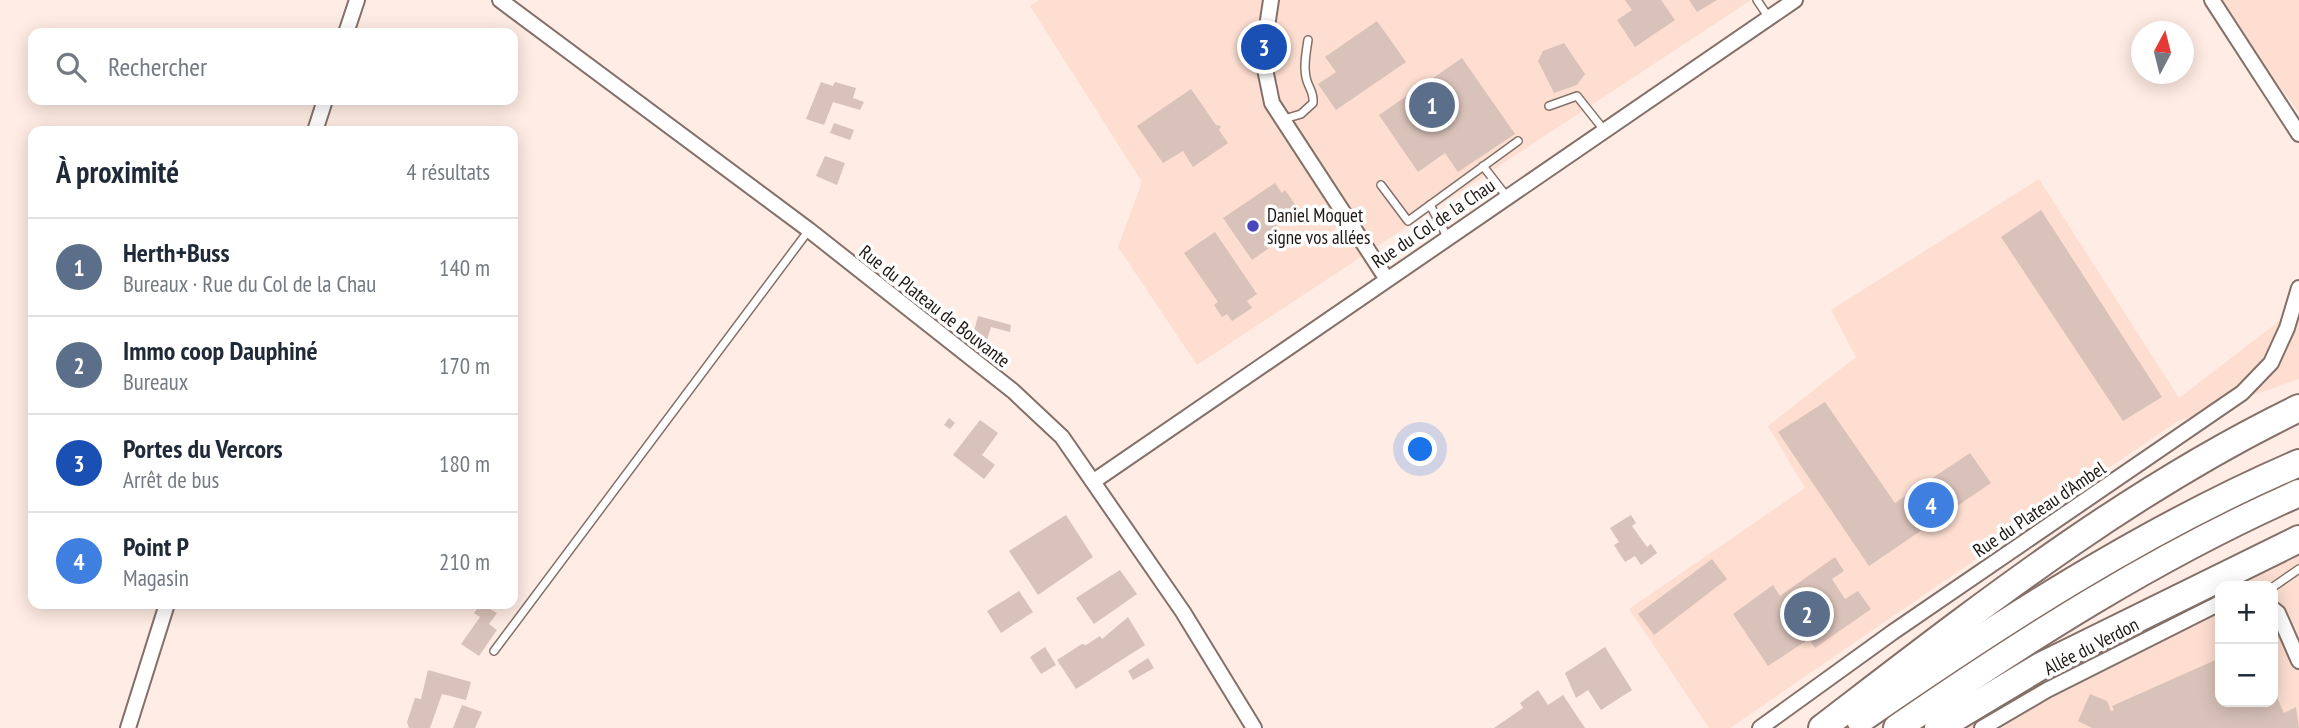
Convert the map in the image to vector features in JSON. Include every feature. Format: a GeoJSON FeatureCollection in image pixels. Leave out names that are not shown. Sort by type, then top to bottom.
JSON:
{"type":"FeatureCollection","features":[{"type":"Feature","properties":{"kind":"highway"},"geometry":{"type":"LineString","coordinates":[[1822,728],[2099,521],[2205,455],[2299,408]]}},
{"type":"Feature","properties":{"kind":"highway"},"geometry":{"type":"LineString","coordinates":[[1849,728],[2087,572],[2207,507],[2299,463]]}},
{"type":"Feature","properties":{"kind":"highway"},"geometry":{"type":"LineString","coordinates":[[1896,728],[1995,661],[2157,563],[2299,493]]}},
{"type":"Feature","properties":{"kind":"highway"},"geometry":{"type":"LineString","coordinates":[[1938,728],[2063,654],[2299,539]]}},
{"type":"Feature","properties":{"kind":"street"},"geometry":{"type":"LineString","coordinates":[[348,28],[357,0]]}},
{"type":"Feature","properties":{"kind":"street","name":"Rue du Plateau de Bouvante"},"geometry":{"type":"LineString","coordinates":[[500,0],[809,230],[1013,391],[1062,437],[1183,612],[1254,728]]}},
{"type":"Feature","properties":{"kind":"street"},"geometry":{"type":"LineString","coordinates":[[1271,0],[1264,47],[1265,69],[1272,103],[1387,278]]}},
{"type":"Feature","properties":{"kind":"street","name":"Rue du Col de la Chau"},"geometry":{"type":"LineString","coordinates":[[1094,481],[1795,0]]}},
{"type":"Feature","properties":{"kind":"street"},"geometry":{"type":"LineString","coordinates":[[2212,0],[2299,134]]}},
{"type":"Feature","properties":{"kind":"street"},"geometry":{"type":"LineString","coordinates":[[317,126],[323,105]]}},
{"type":"Feature","properties":{"kind":"street","name":"Rue du Plateau d'Ambel"},"geometry":{"type":"LineString","coordinates":[[1760,728],[1894,632],[2242,393],[2271,363],[2287,328],[2299,288]]}},
{"type":"Feature","properties":{"kind":"street","name":"Allée du Verdon"},"geometry":{"type":"LineString","coordinates":[[1982,728],[2047,690],[2215,606]]}},
{"type":"Feature","properties":{"kind":"street"},"geometry":{"type":"LineString","coordinates":[[128,728],[165,609]]}},
{"type":"Feature","properties":{"kind":"street"},"geometry":{"type":"LineString","coordinates":[[2278,613],[2299,660]]}},
{"type":"Feature","properties":{"kind":"lane"},"geometry":{"type":"LineString","coordinates":[[1757,0],[1769,18]]}},
{"type":"Feature","properties":{"kind":"lane"},"geometry":{"type":"LineString","coordinates":[[1281,120],[1301,114],[1313,103],[1314,95],[1306,72],[1308,40]]}},
{"type":"Feature","properties":{"kind":"lane"},"geometry":{"type":"LineString","coordinates":[[1549,106],[1577,96],[1604,130]]}},
{"type":"Feature","properties":{"kind":"lane"},"geometry":{"type":"LineString","coordinates":[[1381,185],[1408,221],[1518,141]]}},
{"type":"Feature","properties":{"kind":"lane"},"geometry":{"type":"LineString","coordinates":[[1483,166],[1507,197]]}},
{"type":"Feature","properties":{"kind":"lane"},"geometry":{"type":"LineString","coordinates":[[1430,205],[1448,238]]}},
{"type":"Feature","properties":{"kind":"lane"},"geometry":{"type":"LineString","coordinates":[[494,651],[809,230]]}},
{"type":"Feature","properties":{"kind":"lane"},"geometry":{"type":"LineString","coordinates":[[2278,584],[2299,569]]}},
{"type":"Feature","properties":{"kind":"shaded area"},"geometry":{"type":"Polygon","coordinates":[[[1039,0],[1751,0],[1197,365],[1118,247],[1142,182],[1030,6],[1039,0]]]}},
{"type":"Feature","properties":{"kind":"shaded area"},"geometry":{"type":"Polygon","coordinates":[[[2217,0],[2299,0],[2299,113],[2217,0]]]}},
{"type":"Feature","properties":{"kind":"shaded area"},"geometry":{"type":"Polygon","coordinates":[[[2039,179],[2179,398],[2299,306],[2299,379],[2176,422],[1730,728],[1709,728],[1629,609],[1805,488],[1768,426],[1856,357],[1831,310],[2039,179]]]}},
{"type":"Feature","properties":{"kind":"shaded area"},"geometry":{"type":"Polygon","coordinates":[[[2299,556],[2299,728],[1966,728],[2021,692],[2215,594],[2215,707],[2278,707],[2278,581],[2242,581],[2299,556]]]}},
{"type":"Feature","properties":{"kind":"building"},"geometry":{"type":"Polygon","coordinates":[[[1625,0],[1661,0],[1675,20],[1635,47],[1617,20],[1632,10],[1625,0]]]}},
{"type":"Feature","properties":{"kind":"building"},"geometry":{"type":"Polygon","coordinates":[[[1689,0],[1717,0],[1697,12],[1689,0]]]}},
{"type":"Feature","properties":{"kind":"building"},"geometry":{"type":"Polygon","coordinates":[[[1377,21],[1406,62],[1336,110],[1318,84],[1336,72],[1325,57],[1377,21]]]}},
{"type":"Feature","properties":{"kind":"building"},"geometry":{"type":"Polygon","coordinates":[[[1564,43],[1585,74],[1577,85],[1554,93],[1538,61],[1543,51],[1564,43]]]}},
{"type":"Feature","properties":{"kind":"building"},"geometry":{"type":"Polygon","coordinates":[[[1462,58],[1515,134],[1458,172],[1445,153],[1418,172],[1379,115],[1462,58]]]}},
{"type":"Feature","properties":{"kind":"building"},"geometry":{"type":"Polygon","coordinates":[[[821,82],[833,86],[835,82],[856,88],[853,98],[864,102],[860,110],[833,102],[824,125],[806,119],[821,82]]]}},
{"type":"Feature","properties":{"kind":"building"},"geometry":{"type":"Polygon","coordinates":[[[1191,89],[1216,125],[1221,126],[1219,130],[1228,143],[1193,167],[1183,151],[1163,163],[1137,126],[1191,89]]]}},
{"type":"Feature","properties":{"kind":"building"},"geometry":{"type":"Polygon","coordinates":[[[834,123],[854,130],[850,140],[830,133],[834,123]]]}},
{"type":"Feature","properties":{"kind":"building"},"geometry":{"type":"Polygon","coordinates":[[[825,156],[845,163],[837,185],[816,176],[825,156]]]}},
{"type":"Feature","properties":{"kind":"building"},"geometry":{"type":"Polygon","coordinates":[[[1275,183],[1282,193],[1285,190],[1299,210],[1275,226],[1283,238],[1252,260],[1223,218],[1275,183]]]}},
{"type":"Feature","properties":{"kind":"building"},"geometry":{"type":"Polygon","coordinates":[[[2041,210],[2162,397],[2123,421],[2001,237],[2041,210]]]}},
{"type":"Feature","properties":{"kind":"building"},"geometry":{"type":"Polygon","coordinates":[[[1215,232],[1257,294],[1247,301],[1252,308],[1232,321],[1227,314],[1222,317],[1214,305],[1218,302],[1184,253],[1215,232]]]}},
{"type":"Feature","properties":{"kind":"building"},"geometry":{"type":"Polygon","coordinates":[[[978,316],[1011,325],[1010,332],[991,327],[986,343],[972,339],[978,316]]]}},
{"type":"Feature","properties":{"kind":"building"},"geometry":{"type":"Polygon","coordinates":[[[1825,402],[1895,503],[1970,453],[1991,483],[1869,566],[1778,432],[1825,402]]]}},
{"type":"Feature","properties":{"kind":"building"},"geometry":{"type":"Polygon","coordinates":[[[949,418],[955,423],[950,429],[944,425],[949,418]]]}},
{"type":"Feature","properties":{"kind":"building"},"geometry":{"type":"Polygon","coordinates":[[[980,420],[998,433],[982,455],[995,465],[984,479],[953,455],[980,420]]]}},
{"type":"Feature","properties":{"kind":"building"},"geometry":{"type":"Polygon","coordinates":[[[1066,515],[1093,557],[1038,595],[1009,551],[1066,515]]]}},
{"type":"Feature","properties":{"kind":"building"},"geometry":{"type":"Polygon","coordinates":[[[1631,515],[1636,523],[1632,526],[1647,547],[1651,544],[1657,553],[1641,565],[1635,556],[1625,562],[1614,545],[1619,542],[1610,528],[1631,515]]]}},
{"type":"Feature","properties":{"kind":"building"},"geometry":{"type":"Polygon","coordinates":[[[1835,557],[1844,571],[1832,579],[1845,599],[1858,591],[1871,609],[1815,648],[1809,639],[1768,666],[1733,614],[1773,585],[1780,596],[1835,557]]]}},
{"type":"Feature","properties":{"kind":"building"},"geometry":{"type":"Polygon","coordinates":[[[1712,559],[1727,579],[1654,635],[1638,614],[1712,559]]]}},
{"type":"Feature","properties":{"kind":"building"},"geometry":{"type":"Polygon","coordinates":[[[1120,570],[1137,594],[1094,624],[1076,598],[1120,570]]]}},
{"type":"Feature","properties":{"kind":"building"},"geometry":{"type":"Polygon","coordinates":[[[1019,591],[1033,612],[1001,633],[987,611],[1019,591]]]}},
{"type":"Feature","properties":{"kind":"building"},"geometry":{"type":"Polygon","coordinates":[[[477,609],[490,609],[497,613],[489,624],[497,630],[479,656],[461,644],[480,617],[474,613],[477,609]]]}},
{"type":"Feature","properties":{"kind":"building"},"geometry":{"type":"Polygon","coordinates":[[[1128,617],[1145,645],[1076,689],[1057,660],[1082,644],[1086,645],[1100,636],[1102,639],[1128,617]]]}},
{"type":"Feature","properties":{"kind":"building"},"geometry":{"type":"Polygon","coordinates":[[[1045,647],[1056,665],[1041,674],[1030,657],[1045,647]]]}},
{"type":"Feature","properties":{"kind":"building"},"geometry":{"type":"Polygon","coordinates":[[[1605,647],[1632,690],[1601,710],[1588,690],[1576,698],[1565,673],[1605,647]]]}},
{"type":"Feature","properties":{"kind":"building"},"geometry":{"type":"Polygon","coordinates":[[[1148,658],[1154,668],[1133,680],[1128,671],[1148,658]]]}},
{"type":"Feature","properties":{"kind":"building"},"geometry":{"type":"Polygon","coordinates":[[[2215,660],[2215,707],[2278,707],[2278,700],[2284,713],[2296,707],[2299,728],[2092,728],[2078,721],[2090,694],[2107,701],[2111,711],[2114,710],[2112,706],[2215,660]]]}},
{"type":"Feature","properties":{"kind":"building"},"geometry":{"type":"Polygon","coordinates":[[[428,670],[471,682],[466,700],[442,694],[430,728],[409,728],[407,722],[415,698],[421,699],[428,670]]]}},
{"type":"Feature","properties":{"kind":"building"},"geometry":{"type":"Polygon","coordinates":[[[1538,690],[1548,705],[1563,695],[1585,728],[1494,728],[1523,708],[1520,703],[1538,690]]]}},
{"type":"Feature","properties":{"kind":"building"},"geometry":{"type":"Polygon","coordinates":[[[462,705],[482,712],[475,728],[453,728],[462,705]]]}},
{"type":"Feature","properties":{"kind":"place","name":"Portes du Vercors"},"geometry":{"type":"Point","coordinates":[1264,47]}},
{"type":"Feature","properties":{"kind":"place","name":"Herth+Buss"},"geometry":{"type":"Point","coordinates":[1432,105]}},
{"type":"Feature","properties":{"kind":"place","name":"Daniel Moquet signe vos allées"},"geometry":{"type":"Point","coordinates":[1253,226]}},
{"type":"Feature","properties":{"kind":"place","name":"Point P"},"geometry":{"type":"Point","coordinates":[1931,505]}},
{"type":"Feature","properties":{"kind":"place","name":"Immo coop Dauphiné"},"geometry":{"type":"Point","coordinates":[1807,614]}}]}
